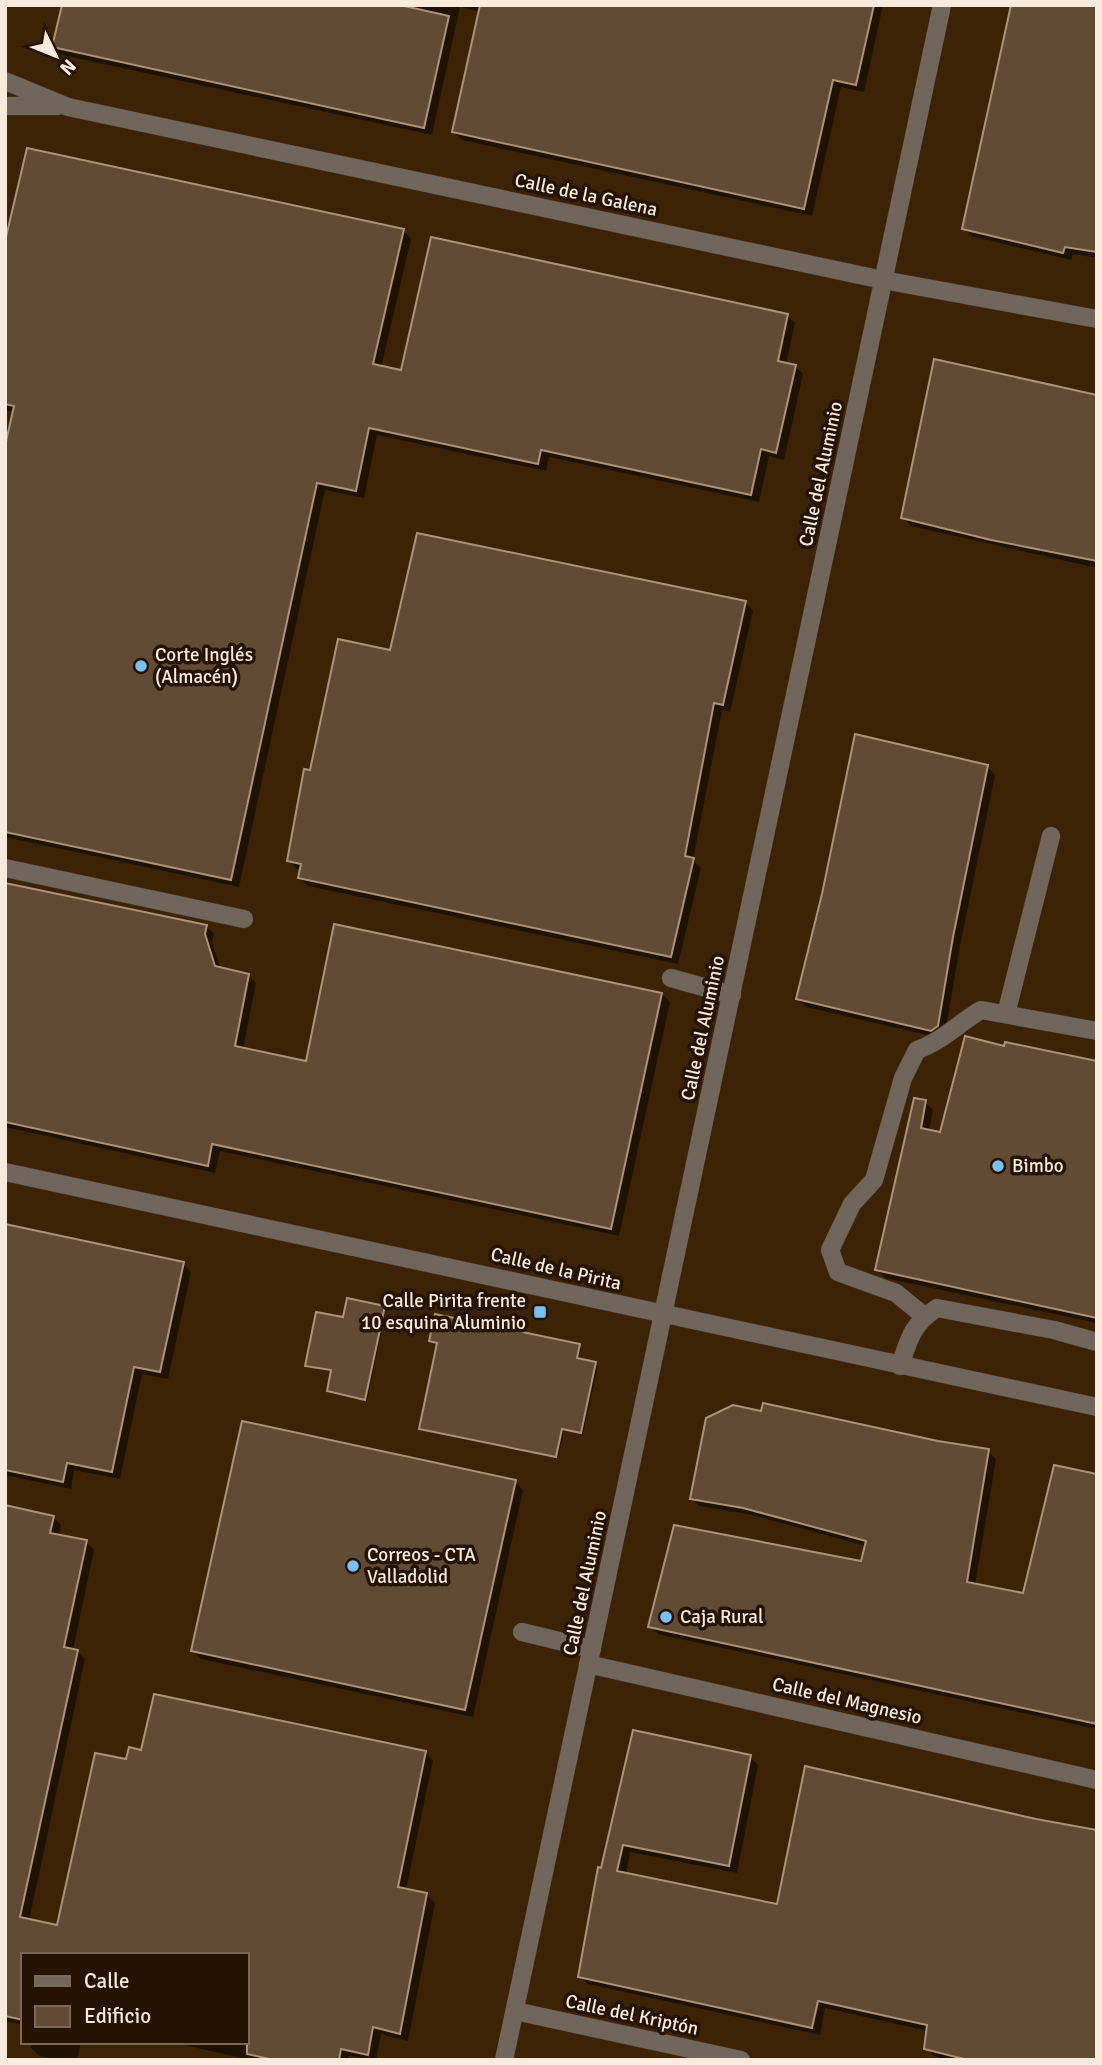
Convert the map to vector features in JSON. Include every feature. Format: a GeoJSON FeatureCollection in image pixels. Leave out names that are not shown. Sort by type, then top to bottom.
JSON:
{"type":"FeatureCollection","features":[{"type":"Feature","properties":{"kind":"street","name":"Calle del Aluminio"},"geometry":{"type":"LineString","coordinates":[[504,2060],[942,5]]}},
{"type":"Feature","properties":{"kind":"street","name":"Calle de la Galena"},"geometry":{"type":"LineString","coordinates":[[5,81],[68,107],[883,280],[1097,319]]}},
{"type":"Feature","properties":{"kind":"street","name":"Calle de la Galena"},"geometry":{"type":"LineString","coordinates":[[5,106],[68,107]]}},
{"type":"Feature","properties":{"kind":"street"},"geometry":{"type":"LineString","coordinates":[[1006,1014],[1051,836]]}},
{"type":"Feature","properties":{"kind":"street"},"geometry":{"type":"LineString","coordinates":[[5,868],[244,919]]}},
{"type":"Feature","properties":{"kind":"street"},"geometry":{"type":"LineString","coordinates":[[671,978],[732,995]]}},
{"type":"Feature","properties":{"kind":"street"},"geometry":{"type":"LineString","coordinates":[[924,1316],[896,1293],[838,1272],[830,1250],[852,1204],[874,1180],[903,1078],[917,1050],[934,1044],[957,1024],[981,1010],[1097,1031]]}},
{"type":"Feature","properties":{"kind":"street","name":"Calle de la Pirita"},"geometry":{"type":"LineString","coordinates":[[5,1172],[499,1277],[664,1316],[1097,1407]]}},
{"type":"Feature","properties":{"kind":"street"},"geometry":{"type":"LineString","coordinates":[[900,1366],[911,1331],[924,1316],[937,1308],[1097,1342]]}},
{"type":"Feature","properties":{"kind":"street","name":"Calle del Magnesio"},"geometry":{"type":"LineString","coordinates":[[522,1632],[590,1657],[1097,1780]]}},
{"type":"Feature","properties":{"kind":"street","name":"Calle del Kriptón"},"geometry":{"type":"LineString","coordinates":[[515,2011],[741,2060]]}},
{"type":"Feature","properties":{"kind":"shaded area"},"geometry":{"type":"Polygon","coordinates":[[[5,5],[1097,5],[1097,2060],[5,2060],[5,5]]]}},
{"type":"Feature","properties":{"kind":"building"},"geometry":{"type":"Polygon","coordinates":[[[62,5],[400,5],[449,16],[424,128],[52,47],[62,5]]]}},
{"type":"Feature","properties":{"kind":"building"},"geometry":{"type":"Polygon","coordinates":[[[480,5],[874,5],[856,85],[833,80],[804,209],[452,132],[480,5]]]}},
{"type":"Feature","properties":{"kind":"building"},"geometry":{"type":"Polygon","coordinates":[[[1011,5],[1097,5],[1097,252],[1065,247],[1063,253],[962,229],[1011,5]]]}},
{"type":"Feature","properties":{"kind":"building"},"geometry":{"type":"Polygon","coordinates":[[[27,148],[404,229],[373,364],[401,370],[431,237],[788,314],[778,361],[796,365],[776,453],[761,449],[751,495],[541,450],[538,464],[369,428],[356,491],[317,483],[231,880],[5,832],[5,446],[14,406],[5,404],[5,241],[27,148]]]}},
{"type":"Feature","properties":{"kind":"building"},"geometry":{"type":"Polygon","coordinates":[[[934,359],[1097,395],[1097,561],[991,540],[901,518],[934,359]]]}},
{"type":"Feature","properties":{"kind":"building"},"geometry":{"type":"Polygon","coordinates":[[[417,533],[746,601],[723,705],[714,703],[685,856],[694,858],[671,957],[298,878],[301,864],[287,861],[304,769],[310,770],[338,639],[390,650],[417,533]]]}},
{"type":"Feature","properties":{"kind":"building"},"geometry":{"type":"Polygon","coordinates":[[[855,734],[988,765],[938,1026],[931,1031],[796,999],[822,894],[855,734]]]}},
{"type":"Feature","properties":{"kind":"building"},"geometry":{"type":"Polygon","coordinates":[[[5,883],[207,925],[205,934],[215,966],[249,974],[235,1046],[306,1061],[334,924],[662,993],[611,1229],[212,1144],[208,1166],[5,1122],[5,883]]]}},
{"type":"Feature","properties":{"kind":"building","name":"Bimbo"},"geometry":{"type":"Polygon","coordinates":[[[965,1036],[1004,1046],[1005,1042],[1097,1061],[1097,1318],[875,1270],[914,1098],[926,1100],[921,1128],[940,1132],[965,1036]]]}},
{"type":"Feature","properties":{"kind":"building"},"geometry":{"type":"Polygon","coordinates":[[[5,1224],[184,1262],[160,1372],[134,1367],[112,1472],[67,1463],[63,1482],[5,1470],[5,1224]]]}},
{"type":"Feature","properties":{"kind":"building"},"geometry":{"type":"Polygon","coordinates":[[[347,1298],[385,1306],[365,1400],[327,1391],[331,1370],[305,1366],[316,1312],[343,1317],[347,1298]]]}},
{"type":"Feature","properties":{"kind":"building"},"geometry":{"type":"Polygon","coordinates":[[[435,1314],[580,1344],[577,1358],[596,1362],[581,1433],[562,1429],[556,1457],[419,1429],[437,1343],[429,1341],[435,1314]]]}},
{"type":"Feature","properties":{"kind":"building"},"geometry":{"type":"Polygon","coordinates":[[[763,1403],[938,1441],[989,1449],[967,1582],[1023,1593],[1054,1465],[1097,1474],[1097,1724],[648,1627],[674,1525],[861,1561],[866,1541],[743,1508],[690,1499],[706,1418],[733,1405],[761,1411],[763,1403]]]}},
{"type":"Feature","properties":{"kind":"building","name":"Correos - CTA Valladolid"},"geometry":{"type":"Polygon","coordinates":[[[242,1421],[516,1480],[465,1710],[191,1651],[242,1421]]]}},
{"type":"Feature","properties":{"kind":"building"},"geometry":{"type":"Polygon","coordinates":[[[5,1505],[54,1516],[50,1533],[87,1540],[64,1647],[78,1650],[20,1917],[57,1925],[95,1753],[126,1759],[129,1747],[141,1750],[154,1694],[426,1751],[398,1887],[427,1893],[400,2034],[373,2027],[368,2055],[341,2049],[339,2060],[274,2060],[247,2054],[248,1953],[21,1953],[21,2020],[5,2016],[5,1505]]]}},
{"type":"Feature","properties":{"kind":"building"},"geometry":{"type":"Polygon","coordinates":[[[633,1730],[751,1755],[729,1866],[623,1845],[617,1871],[777,1904],[805,1766],[1036,1819],[1097,1830],[1097,2060],[968,2060],[924,2049],[927,2025],[818,2001],[812,2028],[578,1977],[598,1867],[601,1868],[633,1730]]]}},
{"type":"Feature","properties":{"kind":"place","name":"Corte Inglés (Almacén)"},"geometry":{"type":"Point","coordinates":[141,666]}},
{"type":"Feature","properties":{"kind":"place","name":"Bimbo"},"geometry":{"type":"Point","coordinates":[998,1166]}},
{"type":"Feature","properties":{"kind":"place","name":"Calle Pirita frente 10 esquina Aluminio"},"geometry":{"type":"Point","coordinates":[540,1312]}},
{"type":"Feature","properties":{"kind":"place","name":"Correos - CTA Valladolid"},"geometry":{"type":"Point","coordinates":[353,1566]}},
{"type":"Feature","properties":{"kind":"place","name":"Caja Rural"},"geometry":{"type":"Point","coordinates":[666,1617]}}]}
